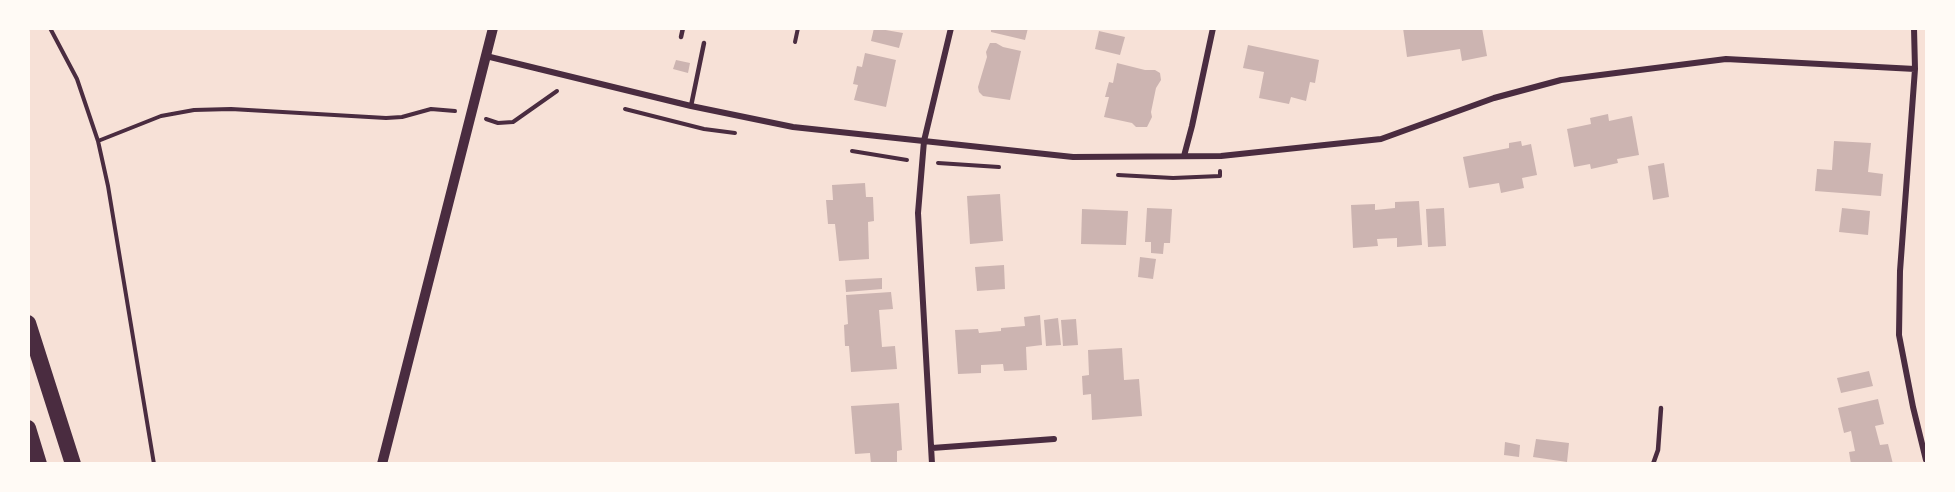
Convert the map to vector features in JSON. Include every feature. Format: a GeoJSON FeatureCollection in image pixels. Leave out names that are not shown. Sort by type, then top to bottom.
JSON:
{"type":"FeatureCollection","features":[{"type":"Feature","properties":{"kind":"highway"},"geometry":{"type":"LineString","coordinates":[[28,323],[73,464]]}},
{"type":"Feature","properties":{"kind":"highway"},"geometry":{"type":"LineString","coordinates":[[28,428],[39,464]]}},
{"type":"Feature","properties":{"kind":"street"},"geometry":{"type":"LineString","coordinates":[[382,464],[494,28]]}},
{"type":"Feature","properties":{"kind":"street"},"geometry":{"type":"LineString","coordinates":[[932,464],[918,213],[924,141],[951,28]]}},
{"type":"Feature","properties":{"kind":"street"},"geometry":{"type":"LineString","coordinates":[[1184,156],[1213,28]]}},
{"type":"Feature","properties":{"kind":"street"},"geometry":{"type":"LineString","coordinates":[[1914,28],[1915,69],[1900,271],[1899,335],[1926,460]]}},
{"type":"Feature","properties":{"kind":"street"},"geometry":{"type":"LineString","coordinates":[[486,56],[691,106],[793,127],[1073,157],[1221,156],[1381,139],[1494,98],[1572,78],[1726,59],[1915,69]]}},
{"type":"Feature","properties":{"kind":"street"},"geometry":{"type":"LineString","coordinates":[[932,448],[1054,440]]}},
{"type":"Feature","properties":{"kind":"lane"},"geometry":{"type":"LineString","coordinates":[[681,37],[683,28]]}},
{"type":"Feature","properties":{"kind":"lane"},"geometry":{"type":"LineString","coordinates":[[691,106],[704,44]]}},
{"type":"Feature","properties":{"kind":"lane"},"geometry":{"type":"LineString","coordinates":[[1653,464],[1658,450],[1661,408]]}},
{"type":"Feature","properties":{"kind":"path"},"geometry":{"type":"LineString","coordinates":[[50,28],[77,79],[98,141],[108,186],[154,464]]}},
{"type":"Feature","properties":{"kind":"path"},"geometry":{"type":"LineString","coordinates":[[795,42],[798,28]]}},
{"type":"Feature","properties":{"kind":"path"},"geometry":{"type":"LineString","coordinates":[[98,141],[161,116],[194,110],[231,109],[386,118],[402,117],[431,109],[452,110],[498,123],[513,122],[555,91],[567,94]]}},
{"type":"Feature","properties":{"kind":"path"},"geometry":{"type":"LineString","coordinates":[[624,108],[704,129],[738,134]]}},
{"type":"Feature","properties":{"kind":"path"},"geometry":{"type":"LineString","coordinates":[[842,150],[922,162],[1006,168]]}},
{"type":"Feature","properties":{"kind":"path"},"geometry":{"type":"LineString","coordinates":[[1113,174],[1173,178],[1220,176],[1221,156]]}},
{"type":"Feature","properties":{"kind":"building"},"geometry":{"type":"Polygon","coordinates":[[[874,28],[903,33],[899,48],[871,41],[874,28]]]}},
{"type":"Feature","properties":{"kind":"building"},"geometry":{"type":"Polygon","coordinates":[[[991,28],[1028,28],[1025,40],[991,32],[991,28]]]}},
{"type":"Feature","properties":{"kind":"building"},"geometry":{"type":"Polygon","coordinates":[[[1403,28],[1482,28],[1487,56],[1462,61],[1460,49],[1407,57],[1403,28]]]}},
{"type":"Feature","properties":{"kind":"building"},"geometry":{"type":"Polygon","coordinates":[[[1099,31],[1125,37],[1120,55],[1095,49],[1099,31]]]}},
{"type":"Feature","properties":{"kind":"building"},"geometry":{"type":"Polygon","coordinates":[[[990,43],[1021,51],[1010,100],[983,96],[979,92],[978,87],[990,43]]]}},
{"type":"Feature","properties":{"kind":"building"},"geometry":{"type":"Polygon","coordinates":[[[1248,45],[1319,60],[1315,83],[1310,82],[1306,101],[1291,97],[1289,104],[1259,98],[1264,72],[1243,68],[1248,45]]]}},
{"type":"Feature","properties":{"kind":"building"},"geometry":{"type":"Polygon","coordinates":[[[865,53],[896,60],[886,107],[854,100],[858,85],[853,84],[857,66],[862,67],[865,53]]]}},
{"type":"Feature","properties":{"kind":"building"},"geometry":{"type":"Polygon","coordinates":[[[676,60],[690,63],[688,73],[673,69],[676,60]]]}},
{"type":"Feature","properties":{"kind":"building"},"geometry":{"type":"Polygon","coordinates":[[[1117,63],[1160,73],[1161,80],[1156,88],[1152,117],[1147,127],[1136,127],[1132,123],[1104,117],[1109,97],[1105,97],[1109,82],[1113,83],[1117,63]]]}},
{"type":"Feature","properties":{"kind":"building"},"geometry":{"type":"Polygon","coordinates":[[[1608,114],[1609,121],[1632,116],[1639,155],[1617,159],[1618,163],[1591,169],[1590,164],[1574,167],[1567,129],[1591,124],[1590,118],[1608,114]]]}},
{"type":"Feature","properties":{"kind":"building"},"geometry":{"type":"Polygon","coordinates":[[[1521,141],[1522,146],[1531,144],[1537,175],[1522,178],[1524,188],[1501,193],[1499,183],[1469,188],[1463,157],[1509,148],[1509,143],[1521,141]]]}},
{"type":"Feature","properties":{"kind":"building"},"geometry":{"type":"Polygon","coordinates":[[[1834,141],[1871,143],[1868,172],[1883,174],[1881,196],[1815,191],[1817,169],[1832,170],[1834,141]]]}},
{"type":"Feature","properties":{"kind":"building"},"geometry":{"type":"Polygon","coordinates":[[[1664,163],[1669,197],[1653,200],[1648,166],[1664,163]]]}},
{"type":"Feature","properties":{"kind":"building"},"geometry":{"type":"Polygon","coordinates":[[[865,183],[866,197],[873,197],[874,221],[868,222],[869,259],[839,261],[835,224],[828,224],[826,200],[833,200],[832,185],[865,183]]]}},
{"type":"Feature","properties":{"kind":"building"},"geometry":{"type":"Polygon","coordinates":[[[1000,194],[1003,241],[970,244],[967,196],[1000,194]]]}},
{"type":"Feature","properties":{"kind":"building"},"geometry":{"type":"Polygon","coordinates":[[[1419,201],[1422,245],[1397,247],[1397,238],[1377,239],[1378,246],[1353,248],[1351,205],[1375,204],[1375,210],[1395,208],[1395,202],[1419,201]]]}},
{"type":"Feature","properties":{"kind":"building"},"geometry":{"type":"Polygon","coordinates":[[[1147,208],[1172,209],[1170,243],[1164,243],[1163,254],[1151,253],[1151,242],[1145,242],[1147,208]]]}},
{"type":"Feature","properties":{"kind":"building"},"geometry":{"type":"Polygon","coordinates":[[[1444,208],[1446,246],[1428,247],[1426,209],[1444,208]]]}},
{"type":"Feature","properties":{"kind":"building"},"geometry":{"type":"Polygon","coordinates":[[[1842,208],[1870,211],[1868,235],[1839,232],[1842,208]]]}},
{"type":"Feature","properties":{"kind":"building"},"geometry":{"type":"Polygon","coordinates":[[[1082,209],[1128,211],[1126,245],[1081,244],[1082,209]]]}},
{"type":"Feature","properties":{"kind":"building"},"geometry":{"type":"Polygon","coordinates":[[[1140,257],[1156,259],[1153,279],[1138,277],[1140,257]]]}},
{"type":"Feature","properties":{"kind":"building"},"geometry":{"type":"Polygon","coordinates":[[[1004,265],[1005,289],[977,291],[975,267],[1004,265]]]}},
{"type":"Feature","properties":{"kind":"building"},"geometry":{"type":"Polygon","coordinates":[[[882,278],[882,289],[846,292],[845,280],[882,278]]]}},
{"type":"Feature","properties":{"kind":"building"},"geometry":{"type":"Polygon","coordinates":[[[891,292],[893,309],[879,310],[882,347],[895,346],[897,369],[851,372],[849,346],[845,346],[844,325],[848,324],[846,295],[891,292]]]}},
{"type":"Feature","properties":{"kind":"building"},"geometry":{"type":"Polygon","coordinates":[[[1040,315],[1042,345],[1026,347],[1027,370],[1004,371],[1003,364],[981,365],[981,373],[958,374],[955,330],[978,329],[979,333],[1001,331],[1001,328],[1025,326],[1024,317],[1040,315]]]}},
{"type":"Feature","properties":{"kind":"building"},"geometry":{"type":"Polygon","coordinates":[[[1058,318],[1061,345],[1046,346],[1044,320],[1058,318]]]}},
{"type":"Feature","properties":{"kind":"building"},"geometry":{"type":"Polygon","coordinates":[[[1076,319],[1078,345],[1063,346],[1061,320],[1076,319]]]}},
{"type":"Feature","properties":{"kind":"building"},"geometry":{"type":"Polygon","coordinates":[[[1122,348],[1124,380],[1139,379],[1142,416],[1092,420],[1091,394],[1083,395],[1082,376],[1089,375],[1088,350],[1122,348]]]}},
{"type":"Feature","properties":{"kind":"building"},"geometry":{"type":"Polygon","coordinates":[[[1869,371],[1873,386],[1841,393],[1837,378],[1869,371]]]}},
{"type":"Feature","properties":{"kind":"building"},"geometry":{"type":"Polygon","coordinates":[[[1878,399],[1884,424],[1875,426],[1880,445],[1888,444],[1893,464],[1851,464],[1849,452],[1855,451],[1851,431],[1844,433],[1838,408],[1878,399]]]}},
{"type":"Feature","properties":{"kind":"building"},"geometry":{"type":"Polygon","coordinates":[[[899,403],[902,450],[897,451],[897,464],[871,464],[870,453],[855,454],[851,406],[899,403]]]}},
{"type":"Feature","properties":{"kind":"building"},"geometry":{"type":"Polygon","coordinates":[[[1536,439],[1569,443],[1567,462],[1533,457],[1536,439]]]}},
{"type":"Feature","properties":{"kind":"building"},"geometry":{"type":"Polygon","coordinates":[[[1505,442],[1520,445],[1519,457],[1504,455],[1505,442]]]}}]}
